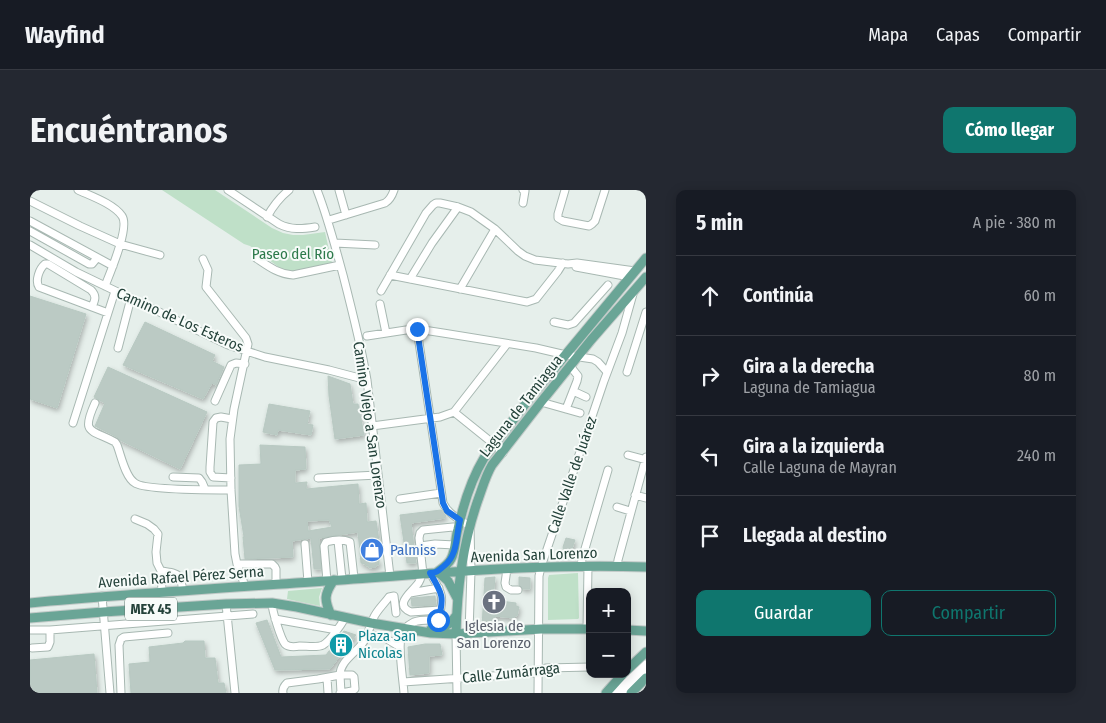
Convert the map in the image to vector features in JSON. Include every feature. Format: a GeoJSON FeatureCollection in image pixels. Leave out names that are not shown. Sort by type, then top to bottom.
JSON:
{"type":"FeatureCollection","features":[{"type":"Feature","properties":{"kind":"main road","name":"Laguna de Tamiagua"},"geometry":{"type":"LineString","coordinates":[[430,573],[450,562],[454,554],[459,524],[472,484],[478,468],[494,444],[646,258]]}},
{"type":"Feature","properties":{"kind":"main road","name":"Laguna de Tamiagua"},"geometry":{"type":"LineString","coordinates":[[456,634],[457,598],[466,541],[476,506],[492,465],[570,366],[646,277]]}},
{"type":"Feature","properties":{"kind":"main road","name":"Avenida San Lorenzo"},"geometry":{"type":"LineString","coordinates":[[334,580],[541,567],[646,567]]}},
{"type":"Feature","properties":{"kind":"main road"},"geometry":{"type":"LineString","coordinates":[[430,573],[448,581],[457,598]]}},
{"type":"Feature","properties":{"kind":"main road","name":"Avenida Rafael Pérez Serna"},"geometry":{"type":"LineString","coordinates":[[30,603],[102,596],[334,580]]}},
{"type":"Feature","properties":{"kind":"main road"},"geometry":{"type":"LineString","coordinates":[[332,614],[327,606],[326,594],[334,580]]}},
{"type":"Feature","properties":{"kind":"main road","name":"Avenida Rafael Pérez Serna"},"geometry":{"type":"LineString","coordinates":[[30,618],[226,604],[283,604],[332,614]]}},
{"type":"Feature","properties":{"kind":"main road","name":"MEX 45"},"geometry":{"type":"LineString","coordinates":[[332,614],[431,634],[538,629],[586,629]]}},
{"type":"Feature","properties":{"kind":"main road"},"geometry":{"type":"LineString","coordinates":[[409,630],[438,624],[450,624],[456,616]]}},
{"type":"Feature","properties":{"kind":"main road"},"geometry":{"type":"LineString","coordinates":[[631,630],[646,631]]}},
{"type":"Feature","properties":{"kind":"main road"},"geometry":{"type":"LineString","coordinates":[[631,666],[646,652]]}},
{"type":"Feature","properties":{"kind":"main road"},"geometry":{"type":"LineString","coordinates":[[606,693],[619,678]]}},
{"type":"Feature","properties":{"kind":"main road"},"geometry":{"type":"LineString","coordinates":[[631,693],[646,678]]}},
{"type":"Feature","properties":{"kind":"street"},"geometry":{"type":"LineString","coordinates":[[78,190],[118,211],[125,221],[113,266],[104,286]]}},
{"type":"Feature","properties":{"kind":"street"},"geometry":{"type":"LineString","coordinates":[[267,217],[274,204],[289,190]]}},
{"type":"Feature","properties":{"kind":"street","name":"Camino Viejo a San Lorenzo"},"geometry":{"type":"LineString","coordinates":[[317,190],[335,243],[357,329],[367,380],[390,576]]}},
{"type":"Feature","properties":{"kind":"street"},"geometry":{"type":"LineString","coordinates":[[338,190],[346,215]]}},
{"type":"Feature","properties":{"kind":"street"},"geometry":{"type":"LineString","coordinates":[[328,220],[385,203],[392,197],[394,190]]}},
{"type":"Feature","properties":{"kind":"street"},"geometry":{"type":"LineString","coordinates":[[523,203],[524,190]]}},
{"type":"Feature","properties":{"kind":"street"},"geometry":{"type":"LineString","coordinates":[[565,190],[558,218],[563,221],[589,226],[595,220],[605,190]]}},
{"type":"Feature","properties":{"kind":"street"},"geometry":{"type":"LineString","coordinates":[[233,191],[278,224],[292,229],[315,227]]}},
{"type":"Feature","properties":{"kind":"street"},"geometry":{"type":"LineString","coordinates":[[30,201],[120,244],[160,256]]}},
{"type":"Feature","properties":{"kind":"street"},"geometry":{"type":"LineString","coordinates":[[381,291],[430,208],[436,203],[458,207],[471,212],[495,229],[524,256],[535,260],[565,264],[577,263],[632,274]]}},
{"type":"Feature","properties":{"kind":"street"},"geometry":{"type":"LineString","coordinates":[[410,279],[432,243],[458,207]]}},
{"type":"Feature","properties":{"kind":"street"},"geometry":{"type":"LineString","coordinates":[[30,221],[113,266]]}},
{"type":"Feature","properties":{"kind":"street"},"geometry":{"type":"LineString","coordinates":[[460,288],[495,229]]}},
{"type":"Feature","properties":{"kind":"street"},"geometry":{"type":"LineString","coordinates":[[30,231],[87,263],[92,264],[97,258]]}},
{"type":"Feature","properties":{"kind":"street"},"geometry":{"type":"LineString","coordinates":[[335,243],[376,245]]}},
{"type":"Feature","properties":{"kind":"street","name":"Camino de Los Esteros"},"geometry":{"type":"LineString","coordinates":[[30,245],[76,272],[228,345],[265,357],[367,380]]}},
{"type":"Feature","properties":{"kind":"street"},"geometry":{"type":"LineString","coordinates":[[256,258],[277,272],[288,275],[340,265]]}},
{"type":"Feature","properties":{"kind":"street"},"geometry":{"type":"LineString","coordinates":[[203,259],[208,270],[206,287],[246,338],[248,344],[232,420],[230,439],[234,539],[237,564],[246,586]]}},
{"type":"Feature","properties":{"kind":"street"},"geometry":{"type":"LineString","coordinates":[[92,307],[96,297],[91,290],[48,264],[42,266],[37,285],[40,287],[92,307],[108,313]]}},
{"type":"Feature","properties":{"kind":"street"},"geometry":{"type":"LineString","coordinates":[[390,275],[530,301],[539,296],[565,264]]}},
{"type":"Feature","properties":{"kind":"street"},"geometry":{"type":"LineString","coordinates":[[554,322],[574,323],[608,284]]}},
{"type":"Feature","properties":{"kind":"street"},"geometry":{"type":"LineString","coordinates":[[73,423],[116,291]]}},
{"type":"Feature","properties":{"kind":"street","name":"Calle Valle de Juárez"},"geometry":{"type":"LineString","coordinates":[[538,693],[539,576],[541,567],[622,333],[633,292]]}},
{"type":"Feature","properties":{"kind":"street"},"geometry":{"type":"LineString","coordinates":[[118,348],[132,298]]}},
{"type":"Feature","properties":{"kind":"street"},"geometry":{"type":"LineString","coordinates":[[380,304],[386,333]]}},
{"type":"Feature","properties":{"kind":"street"},"geometry":{"type":"LineString","coordinates":[[586,310],[596,319]]}},
{"type":"Feature","properties":{"kind":"street"},"geometry":{"type":"LineString","coordinates":[[628,372],[646,312]]}},
{"type":"Feature","properties":{"kind":"street"},"geometry":{"type":"LineString","coordinates":[[367,336],[417,329],[593,359],[607,372]]}},
{"type":"Feature","properties":{"kind":"street"},"geometry":{"type":"LineString","coordinates":[[417,329],[444,507],[459,524],[470,526],[472,571],[469,633]]}},
{"type":"Feature","properties":{"kind":"street"},"geometry":{"type":"LineString","coordinates":[[372,426],[431,418],[454,412],[507,344]]}},
{"type":"Feature","properties":{"kind":"street"},"geometry":{"type":"LineString","coordinates":[[215,400],[231,365],[236,363],[244,364]]}},
{"type":"Feature","properties":{"kind":"street"},"geometry":{"type":"LineString","coordinates":[[566,409],[578,376],[570,366]]}},
{"type":"Feature","properties":{"kind":"street"},"geometry":{"type":"LineString","coordinates":[[573,391],[586,397]]}},
{"type":"Feature","properties":{"kind":"street"},"geometry":{"type":"LineString","coordinates":[[541,402],[580,413]]}},
{"type":"Feature","properties":{"kind":"street"},"geometry":{"type":"LineString","coordinates":[[95,403],[88,420],[88,425],[95,433],[115,442],[128,476],[135,484],[150,487],[231,490]]}},
{"type":"Feature","properties":{"kind":"street"},"geometry":{"type":"LineString","coordinates":[[454,412],[503,453]]}},
{"type":"Feature","properties":{"kind":"street"},"geometry":{"type":"LineString","coordinates":[[231,478],[213,477],[210,467],[213,422],[221,416],[232,420]]}},
{"type":"Feature","properties":{"kind":"street"},"geometry":{"type":"LineString","coordinates":[[617,566],[630,511],[646,459],[628,455]]}},
{"type":"Feature","properties":{"kind":"street"},"geometry":{"type":"LineString","coordinates":[[586,588],[585,566],[582,559],[608,470]]}},
{"type":"Feature","properties":{"kind":"street"},"geometry":{"type":"LineString","coordinates":[[318,478],[378,475]]}},
{"type":"Feature","properties":{"kind":"street"},"geometry":{"type":"LineString","coordinates":[[173,476],[199,478],[204,489]]}},
{"type":"Feature","properties":{"kind":"street"},"geometry":{"type":"LineString","coordinates":[[400,499],[441,493]]}},
{"type":"Feature","properties":{"kind":"street"},"geometry":{"type":"LineString","coordinates":[[635,495],[646,498]]}},
{"type":"Feature","properties":{"kind":"street"},"geometry":{"type":"LineString","coordinates":[[617,507],[630,511]]}},
{"type":"Feature","properties":{"kind":"street"},"geometry":{"type":"LineString","coordinates":[[135,519],[147,524],[158,534],[156,552],[157,563],[161,571],[162,592]]}},
{"type":"Feature","properties":{"kind":"street"},"geometry":{"type":"LineString","coordinates":[[438,624],[442,596],[430,573],[420,546],[419,535],[423,530],[453,528],[459,524]]}},
{"type":"Feature","properties":{"kind":"street"},"geometry":{"type":"LineString","coordinates":[[334,580],[338,541]]}},
{"type":"Feature","properties":{"kind":"street"},"geometry":{"type":"LineString","coordinates":[[334,580],[325,544],[328,542],[348,541],[354,578]]}},
{"type":"Feature","properties":{"kind":"street"},"geometry":{"type":"LineString","coordinates":[[305,544],[308,582]]}},
{"type":"Feature","properties":{"kind":"street"},"geometry":{"type":"LineString","coordinates":[[420,546],[435,544],[455,545]]}},
{"type":"Feature","properties":{"kind":"street"},"geometry":{"type":"LineString","coordinates":[[237,564],[272,564],[276,569],[276,584]]}},
{"type":"Feature","properties":{"kind":"street"},"geometry":{"type":"LineString","coordinates":[[507,569],[506,588],[518,590]]}},
{"type":"Feature","properties":{"kind":"street"},"geometry":{"type":"LineString","coordinates":[[161,571],[176,574],[181,578],[183,591]]}},
{"type":"Feature","properties":{"kind":"street"},"geometry":{"type":"LineString","coordinates":[[430,573],[406,595],[405,608],[411,612],[440,610]]}},
{"type":"Feature","properties":{"kind":"street"},"geometry":{"type":"LineString","coordinates":[[410,593],[439,588]]}},
{"type":"Feature","properties":{"kind":"street"},"geometry":{"type":"LineString","coordinates":[[102,596],[110,693]]}},
{"type":"Feature","properties":{"kind":"street"},"geometry":{"type":"LineString","coordinates":[[283,693],[284,686],[287,683],[327,678],[340,675],[350,674],[354,677],[355,689],[341,693],[340,675],[340,670],[344,662],[364,643],[374,617],[389,597],[394,596],[396,613]]}},
{"type":"Feature","properties":{"kind":"street"},"geometry":{"type":"LineString","coordinates":[[226,604],[235,693]]}},
{"type":"Feature","properties":{"kind":"street"},"geometry":{"type":"LineString","coordinates":[[272,604],[272,611],[284,642],[289,646],[320,646],[326,643],[345,618]]}},
{"type":"Feature","properties":{"kind":"street"},"geometry":{"type":"LineString","coordinates":[[30,630],[253,614]]}},
{"type":"Feature","properties":{"kind":"street"},"geometry":{"type":"LineString","coordinates":[[275,618],[337,630]]}},
{"type":"Feature","properties":{"kind":"street"},"geometry":{"type":"LineString","coordinates":[[32,648],[48,647],[50,630]]}},
{"type":"Feature","properties":{"kind":"street"},"geometry":{"type":"LineString","coordinates":[[404,693],[400,647],[401,636],[409,630]]}},
{"type":"Feature","properties":{"kind":"street"},"geometry":{"type":"LineString","coordinates":[[121,693],[119,645],[121,639],[168,633]]}},
{"type":"Feature","properties":{"kind":"street"},"geometry":{"type":"LineString","coordinates":[[368,634],[385,638],[400,647]]}},
{"type":"Feature","properties":{"kind":"street"},"geometry":{"type":"LineString","coordinates":[[456,634],[457,693]]}},
{"type":"Feature","properties":{"kind":"street"},"geometry":{"type":"LineString","coordinates":[[615,693],[646,664]]}},
{"type":"Feature","properties":{"kind":"street","name":"Calle Zumárraga"},"geometry":{"type":"LineString","coordinates":[[403,682],[534,673],[546,668],[586,668]]}},
{"type":"Feature","properties":{"kind":"street"},"geometry":{"type":"LineString","coordinates":[[622,693],[646,672]]}},
{"type":"Feature","properties":{"kind":"street"},"geometry":{"type":"LineString","coordinates":[[327,678],[328,693]]}},
{"type":"Feature","properties":{"kind":"green space","name":"Paseo del Río"},"geometry":{"type":"Polygon","coordinates":[[[162,190],[215,190],[272,228],[283,233],[303,235],[325,232],[332,263],[288,274],[250,246],[244,244],[162,190]]]}},
{"type":"Feature","properties":{"kind":"green space"},"geometry":{"type":"Polygon","coordinates":[[[578,573],[579,618],[548,620],[549,575],[578,573]]]}},
{"type":"Feature","properties":{"kind":"green space"},"geometry":{"type":"Polygon","coordinates":[[[322,588],[319,597],[320,606],[287,599],[288,591],[322,588]]]}},
{"type":"Feature","properties":{"kind":"building"},"geometry":{"type":"Polygon","coordinates":[[[30,296],[86,314],[57,408],[30,399],[30,296]]]}},
{"type":"Feature","properties":{"kind":"building"},"geometry":{"type":"Polygon","coordinates":[[[145,322],[215,355],[212,361],[224,367],[216,385],[212,383],[203,399],[123,365],[145,322]]]}},
{"type":"Feature","properties":{"kind":"building"},"geometry":{"type":"Polygon","coordinates":[[[108,367],[207,412],[180,469],[95,426],[105,403],[94,397],[108,367]]]}},
{"type":"Feature","properties":{"kind":"building"},"geometry":{"type":"Polygon","coordinates":[[[328,376],[350,384],[353,404],[358,404],[364,435],[335,439],[328,376]]]}},
{"type":"Feature","properties":{"kind":"building"},"geometry":{"type":"Polygon","coordinates":[[[269,404],[310,411],[307,424],[313,425],[311,435],[278,430],[277,435],[263,432],[269,404]]]}},
{"type":"Feature","properties":{"kind":"building"},"geometry":{"type":"Polygon","coordinates":[[[260,445],[305,447],[306,469],[295,470],[295,483],[307,482],[306,489],[358,484],[359,504],[366,503],[367,522],[376,521],[379,541],[373,543],[375,560],[379,560],[379,565],[369,568],[369,566],[361,563],[358,532],[319,538],[321,569],[314,569],[311,538],[292,541],[293,557],[245,559],[239,506],[239,465],[261,464],[260,445]],[[329,520],[307,521],[308,531],[332,527],[329,520]]]}},
{"type":"Feature","properties":{"kind":"building"},"geometry":{"type":"Polygon","coordinates":[[[441,510],[446,516],[445,518],[411,523],[416,563],[407,563],[400,515],[441,510]]]}},
{"type":"Feature","properties":{"kind":"building"},"geometry":{"type":"Polygon","coordinates":[[[566,538],[575,540],[570,554],[564,553],[563,547],[566,538]]]}},
{"type":"Feature","properties":{"kind":"building","name":"Iglesia de San Lorenzo"},"geometry":{"type":"Polygon","coordinates":[[[495,577],[493,600],[516,603],[516,606],[519,607],[517,616],[514,618],[495,616],[494,625],[482,626],[485,578],[495,577]]]}},
{"type":"Feature","properties":{"kind":"building"},"geometry":{"type":"Polygon","coordinates":[[[519,577],[530,578],[530,589],[523,589],[519,585],[519,577]]]}},
{"type":"Feature","properties":{"kind":"building"},"geometry":{"type":"Polygon","coordinates":[[[435,596],[436,605],[412,606],[412,598],[435,596]]]}},
{"type":"Feature","properties":{"kind":"building","name":"Plaza San Nicolas"},"geometry":{"type":"Polygon","coordinates":[[[267,620],[281,657],[326,655],[344,631],[356,635],[330,669],[275,670],[256,623],[267,620]]]}},
{"type":"Feature","properties":{"kind":"building"},"geometry":{"type":"Polygon","coordinates":[[[185,641],[204,641],[205,658],[215,658],[218,683],[224,683],[226,693],[131,693],[129,664],[150,662],[149,647],[183,643],[185,641]]]}},
{"type":"Feature","properties":{"kind":"building"},"geometry":{"type":"Polygon","coordinates":[[[440,644],[442,655],[429,656],[429,673],[410,675],[408,647],[440,644]]]}},
{"type":"Feature","properties":{"kind":"building"},"geometry":{"type":"Polygon","coordinates":[[[94,654],[97,693],[30,693],[30,660],[94,654]]]}},
{"type":"Feature","properties":{"kind":"place","name":"Palmiss"},"geometry":{"type":"Point","coordinates":[372,550]}},
{"type":"Feature","properties":{"kind":"place","name":"Iglesia de San Lorenzo"},"geometry":{"type":"Point","coordinates":[494,602]}},
{"type":"Feature","properties":{"kind":"place","name":"Plaza San Nicolas"},"geometry":{"type":"Point","coordinates":[341,645]}},
{"type":"Feature","properties":{"kind":"route"},"geometry":{"type":"LineString","coordinates":[[417,329],[443,503],[447,511],[460,520],[454,554],[450,562],[436,573],[430,573],[442,596],[438,620]]}}]}
